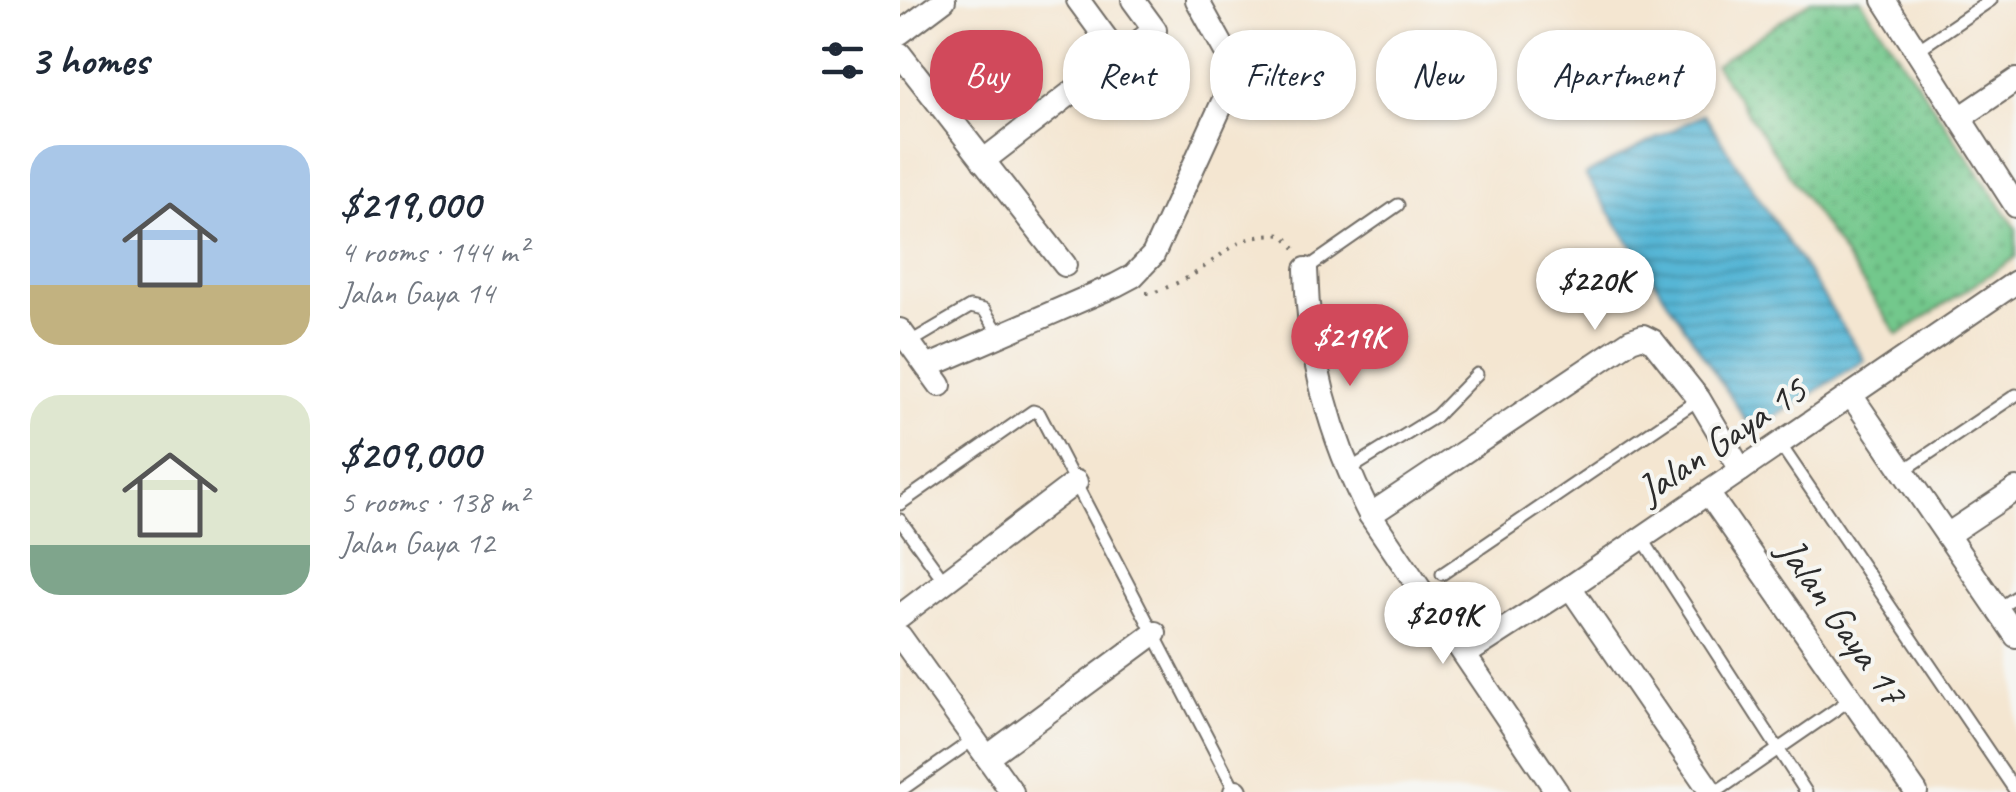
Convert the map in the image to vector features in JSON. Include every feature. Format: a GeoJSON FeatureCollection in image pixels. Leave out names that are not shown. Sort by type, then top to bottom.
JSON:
{"type":"FeatureCollection","features":[{"type":"Feature","properties":{"kind":"street"},"geometry":{"type":"LineString","coordinates":[[900,33],[944,0]]}},
{"type":"Feature","properties":{"kind":"street"},"geometry":{"type":"LineString","coordinates":[[1078,0],[1100,30]]}},
{"type":"Feature","properties":{"kind":"street"},"geometry":{"type":"LineString","coordinates":[[1134,0],[1155,30]]}},
{"type":"Feature","properties":{"kind":"street"},"geometry":{"type":"LineString","coordinates":[[904,336],[934,376],[1002,337],[1126,280],[1153,255],[1228,94],[1231,69],[1227,54],[1197,0]]}},
{"type":"Feature","properties":{"kind":"street"},"geometry":{"type":"LineString","coordinates":[[1884,0],[2013,194]]}},
{"type":"Feature","properties":{"kind":"street"},"geometry":{"type":"LineString","coordinates":[[900,54],[1065,265]]}},
{"type":"Feature","properties":{"kind":"street"},"geometry":{"type":"LineString","coordinates":[[1960,118],[2016,80]]}},
{"type":"Feature","properties":{"kind":"street"},"geometry":{"type":"LineString","coordinates":[[983,160],[1063,99]]}},
{"type":"Feature","properties":{"kind":"street"},"geometry":{"type":"LineString","coordinates":[[1306,269],[1316,360],[1333,436],[1347,471],[1370,515],[1558,792]]}},
{"type":"Feature","properties":{"kind":"street","name":"Jalan Gaya 15"},"geometry":{"type":"LineString","coordinates":[[1466,654],[2016,282]]}},
{"type":"Feature","properties":{"kind":"street"},"geometry":{"type":"LineString","coordinates":[[1370,515],[1643,336],[1653,341],[1698,400],[1742,470]]}},
{"type":"Feature","properties":{"kind":"street"},"geometry":{"type":"LineString","coordinates":[[1851,395],[1946,535],[2007,603],[2016,636]]}},
{"type":"Feature","properties":{"kind":"street"},"geometry":{"type":"LineString","coordinates":[[900,616],[1076,482]]}},
{"type":"Feature","properties":{"kind":"street"},"geometry":{"type":"LineString","coordinates":[[1946,535],[2016,489]]}},
{"type":"Feature","properties":{"kind":"street","name":"Jalan Gaya 17"},"geometry":{"type":"LineString","coordinates":[[1708,493],[1916,792]]}},
{"type":"Feature","properties":{"kind":"street"},"geometry":{"type":"LineString","coordinates":[[1570,587],[1714,792]]}},
{"type":"Feature","properties":{"kind":"street"},"geometry":{"type":"LineString","coordinates":[[981,748],[1155,633]]}},
{"type":"Feature","properties":{"kind":"street"},"geometry":{"type":"LineString","coordinates":[[900,636],[1008,791]]}},
{"type":"Feature","properties":{"kind":"lane"},"geometry":{"type":"LineString","coordinates":[[1916,51],[1991,0]]}},
{"type":"Feature","properties":{"kind":"lane"},"geometry":{"type":"LineString","coordinates":[[1306,269],[1398,205]]}},
{"type":"Feature","properties":{"kind":"lane"},"geometry":{"type":"LineString","coordinates":[[904,336],[970,307],[987,314],[1002,337]]}},
{"type":"Feature","properties":{"kind":"lane"},"geometry":{"type":"LineString","coordinates":[[1347,471],[1436,416],[1477,374]]}},
{"type":"Feature","properties":{"kind":"lane"},"geometry":{"type":"LineString","coordinates":[[1903,471],[2016,395]]}},
{"type":"Feature","properties":{"kind":"lane"},"geometry":{"type":"LineString","coordinates":[[1442,574],[1698,400]]}},
{"type":"Feature","properties":{"kind":"lane"},"geometry":{"type":"LineString","coordinates":[[900,504],[1033,411],[1038,413],[1236,792]]}},
{"type":"Feature","properties":{"kind":"lane"},"geometry":{"type":"LineString","coordinates":[[1780,444],[2016,792]]}},
{"type":"Feature","properties":{"kind":"lane"},"geometry":{"type":"LineString","coordinates":[[900,520],[945,582]]}},
{"type":"Feature","properties":{"kind":"lane"},"geometry":{"type":"LineString","coordinates":[[1642,538],[1806,792]]}},
{"type":"Feature","properties":{"kind":"lane"},"geometry":{"type":"LineString","coordinates":[[1714,792],[1852,699]]}},
{"type":"Feature","properties":{"kind":"lane"},"geometry":{"type":"LineString","coordinates":[[900,791],[981,748]]}},
{"type":"Feature","properties":{"kind":"path"},"geometry":{"type":"LineString","coordinates":[[1126,280],[1142,293],[1153,293],[1202,269],[1238,241],[1270,234],[1284,235],[1294,244],[1306,269]]}},
{"type":"Feature","properties":{"kind":"green space"},"geometry":{"type":"Polygon","coordinates":[[[1812,0],[1861,0],[2016,228],[2016,257],[1898,335],[1716,64],[1812,0]]]}},
{"type":"Feature","properties":{"kind":"water"},"geometry":{"type":"Polygon","coordinates":[[[1692,120],[1708,120],[1865,360],[1753,431],[1585,175],[1692,120]]]}}]}
